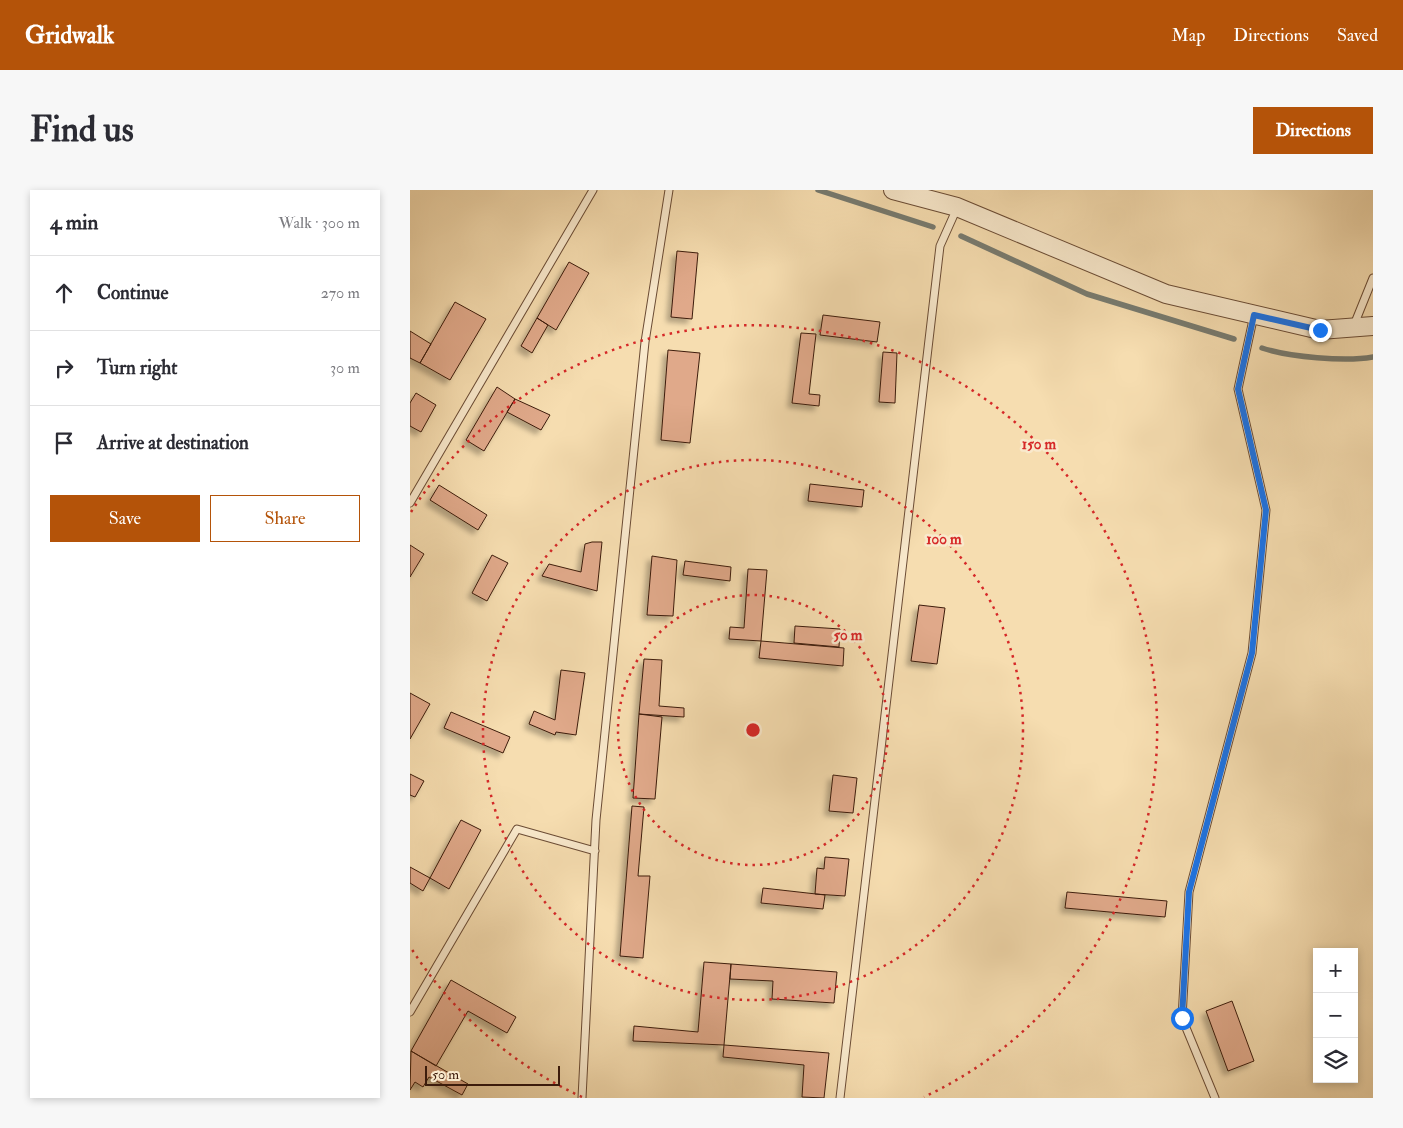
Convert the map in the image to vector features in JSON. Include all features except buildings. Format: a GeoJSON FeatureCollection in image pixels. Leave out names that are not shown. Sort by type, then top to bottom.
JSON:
{"type":"FeatureCollection","features":[{"type":"Feature","properties":{"kind":"street"},"geometry":{"type":"LineString","coordinates":[[893,190],[957,207],[1166,294],[1320,330],[1373,326]]}},
{"type":"Feature","properties":{"kind":"lane"},"geometry":{"type":"LineString","coordinates":[[410,503],[593,190]]}},
{"type":"Feature","properties":{"kind":"lane"},"geometry":{"type":"LineString","coordinates":[[582,1098],[598,801],[645,342],[669,190]]}},
{"type":"Feature","properties":{"kind":"lane"},"geometry":{"type":"LineString","coordinates":[[840,1098],[940,246],[957,207]]}},
{"type":"Feature","properties":{"kind":"lane"},"geometry":{"type":"LineString","coordinates":[[1352,328],[1373,278]]}},
{"type":"Feature","properties":{"kind":"lane"},"geometry":{"type":"LineString","coordinates":[[1215,1098],[1182,1018],[1189,892],[1252,653],[1266,510],[1238,389],[1254,315]]}},
{"type":"Feature","properties":{"kind":"lane"},"geometry":{"type":"LineString","coordinates":[[410,1012],[517,829],[595,851]]}},
{"type":"Feature","properties":{"kind":"waterway"},"geometry":{"type":"LineString","coordinates":[[818,190],[933,227]]}},
{"type":"Feature","properties":{"kind":"waterway"},"geometry":{"type":"LineString","coordinates":[[961,236],[1087,294],[1234,339]]}},
{"type":"Feature","properties":{"kind":"waterway"},"geometry":{"type":"LineString","coordinates":[[1262,348],[1317,358],[1348,359],[1373,357]]}},
{"type":"Feature","properties":{"kind":"route"},"geometry":{"type":"LineString","coordinates":[[1182,1018],[1189,892],[1252,653],[1266,510],[1238,389],[1254,315],[1320,330]]}}]}
